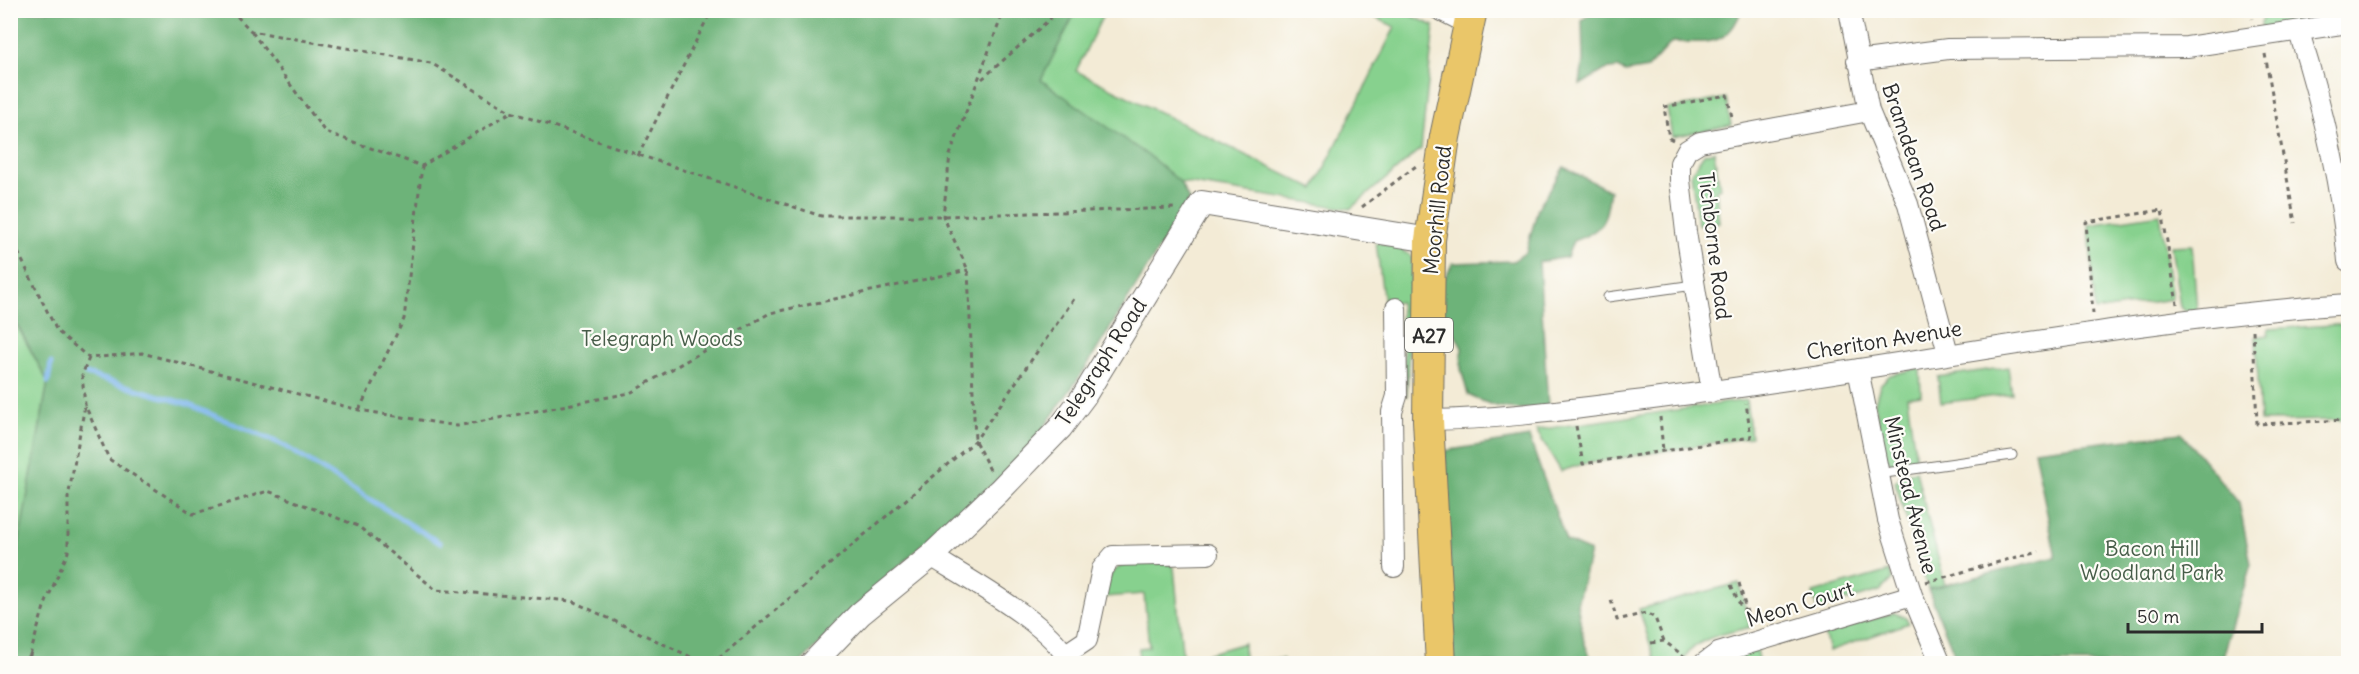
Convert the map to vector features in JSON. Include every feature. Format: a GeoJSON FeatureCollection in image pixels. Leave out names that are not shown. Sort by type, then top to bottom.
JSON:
{"type":"FeatureCollection","features":[{"type":"Feature","properties":{"kind":"main road","name":"Moorhill Road"},"geometry":{"type":"LineString","coordinates":[[1441,663],[1428,416],[1430,240],[1445,137],[1469,20]]}},
{"type":"Feature","properties":{"kind":"street","name":"Bramdean Road"},"geometry":{"type":"LineString","coordinates":[[1849,10],[1857,61],[1869,111],[1908,204],[1948,353]]}},
{"type":"Feature","properties":{"kind":"street"},"geometry":{"type":"LineString","coordinates":[[1857,61],[1948,49],[2164,48],[2349,24]]}},
{"type":"Feature","properties":{"kind":"street"},"geometry":{"type":"LineString","coordinates":[[2300,32],[2318,91],[2337,170],[2349,261]]}},
{"type":"Feature","properties":{"kind":"street","name":"Tichborne Road"},"geometry":{"type":"LineString","coordinates":[[1712,392],[1694,285],[1680,180],[1680,163],[1687,150],[1700,142],[1869,111]]}},
{"type":"Feature","properties":{"kind":"street"},"geometry":{"type":"LineString","coordinates":[[1202,203],[1430,240]]}},
{"type":"Feature","properties":{"kind":"street","name":"Telegraph Road"},"geometry":{"type":"LineString","coordinates":[[812,663],[860,614],[931,556],[1034,457],[1083,396],[1202,203]]}},
{"type":"Feature","properties":{"kind":"street","name":"Cheriton Avenue"},"geometry":{"type":"LineString","coordinates":[[1428,416],[1492,419],[1574,411],[1712,392],[1948,353],[2179,321],[2252,311],[2349,304]]}},
{"type":"Feature","properties":{"kind":"street"},"geometry":{"type":"LineString","coordinates":[[1394,567],[1392,412],[1398,396],[1396,308]]}},
{"type":"Feature","properties":{"kind":"street","name":"Minstead Avenue"},"geometry":{"type":"LineString","coordinates":[[1858,369],[1888,520],[1911,591],[1941,663]]}},
{"type":"Feature","properties":{"kind":"street"},"geometry":{"type":"LineString","coordinates":[[1392,412],[1428,416]]}},
{"type":"Feature","properties":{"kind":"street"},"geometry":{"type":"LineString","coordinates":[[931,556],[1037,625],[1067,659],[1087,640],[1102,569],[1113,556],[1208,554]]}},
{"type":"Feature","properties":{"kind":"street","name":"Meon Court"},"geometry":{"type":"LineString","coordinates":[[1691,660],[1755,642],[1911,591]]}},
{"type":"Feature","properties":{"kind":"lane"},"geometry":{"type":"LineString","coordinates":[[1428,10],[1469,20]]}},
{"type":"Feature","properties":{"kind":"lane"},"geometry":{"type":"LineString","coordinates":[[1608,297],[1694,285]]}},
{"type":"Feature","properties":{"kind":"lane"},"geometry":{"type":"LineString","coordinates":[[1878,474],[2012,454]]}},
{"type":"Feature","properties":{"kind":"path"},"geometry":{"type":"LineString","coordinates":[[231,10],[251,31],[325,132],[422,166]]}},
{"type":"Feature","properties":{"kind":"path"},"geometry":{"type":"LineString","coordinates":[[696,10],[708,17]]}},
{"type":"Feature","properties":{"kind":"path"},"geometry":{"type":"LineString","coordinates":[[638,156],[708,17],[714,10]]}},
{"type":"Feature","properties":{"kind":"path"},"geometry":{"type":"LineString","coordinates":[[999,491],[975,441],[968,270],[943,216],[950,155],[980,80],[1004,10]]}},
{"type":"Feature","properties":{"kind":"path"},"geometry":{"type":"LineString","coordinates":[[980,80],[1050,19],[1054,10]]}},
{"type":"Feature","properties":{"kind":"path"},"geometry":{"type":"LineString","coordinates":[[251,31],[431,63],[511,112],[821,216],[943,216],[1175,208],[1202,203]]}},
{"type":"Feature","properties":{"kind":"path"},"geometry":{"type":"LineString","coordinates":[[2262,37],[2295,223]]}},
{"type":"Feature","properties":{"kind":"path"},"geometry":{"type":"LineString","coordinates":[[1687,150],[1669,138],[1664,107],[1727,95],[1736,136]]}},
{"type":"Feature","properties":{"kind":"path"},"geometry":{"type":"LineString","coordinates":[[422,166],[511,112]]}},
{"type":"Feature","properties":{"kind":"path"},"geometry":{"type":"LineString","coordinates":[[1328,223],[1354,212],[1408,175],[1445,137]]}},
{"type":"Feature","properties":{"kind":"path"},"geometry":{"type":"LineString","coordinates":[[359,410],[404,319],[422,166]]}},
{"type":"Feature","properties":{"kind":"path"},"geometry":{"type":"LineString","coordinates":[[2094,333],[2086,222],[2162,210],[2179,321]]}},
{"type":"Feature","properties":{"kind":"path"},"geometry":{"type":"LineString","coordinates":[[10,236],[57,331],[89,358],[142,353],[359,410],[457,426],[630,393],[771,313],[968,270]]}},
{"type":"Feature","properties":{"kind":"path"},"geometry":{"type":"LineString","coordinates":[[712,663],[975,441],[1076,296]]}},
{"type":"Feature","properties":{"kind":"path"},"geometry":{"type":"LineString","coordinates":[[2252,311],[2257,424],[2349,420]]}},
{"type":"Feature","properties":{"kind":"path"},"geometry":{"type":"LineString","coordinates":[[30,663],[44,607],[68,552],[68,498],[85,405],[82,375],[89,358]]}},
{"type":"Feature","properties":{"kind":"path"},"geometry":{"type":"LineString","coordinates":[[1574,411],[1583,464],[1751,437],[1744,387]]}},
{"type":"Feature","properties":{"kind":"path"},"geometry":{"type":"LineString","coordinates":[[1658,398],[1663,451]]}},
{"type":"Feature","properties":{"kind":"path"},"geometry":{"type":"LineString","coordinates":[[85,405],[109,459],[193,514],[268,491],[358,526],[436,590],[572,601],[706,663]]}},
{"type":"Feature","properties":{"kind":"path"},"geometry":{"type":"LineString","coordinates":[[1911,591],[2039,551]]}},
{"type":"Feature","properties":{"kind":"path"},"geometry":{"type":"LineString","coordinates":[[1738,583],[1755,642]]}},
{"type":"Feature","properties":{"kind":"path"},"geometry":{"type":"LineString","coordinates":[[1731,585],[1741,607],[1746,612]]}},
{"type":"Feature","properties":{"kind":"path"},"geometry":{"type":"LineString","coordinates":[[1611,600],[1617,620],[1646,613],[1655,618],[1664,641],[1691,660]]}},
{"type":"Feature","properties":{"kind":"path"},"geometry":{"type":"LineString","coordinates":[[1652,643],[1664,641]]}},
{"type":"Feature","properties":{"kind":"path"},"geometry":{"type":"LineString","coordinates":[[22,663],[30,656]]}},
{"type":"Feature","properties":{"kind":"path"},"geometry":{"type":"LineString","coordinates":[[1666,663],[1691,660]]}},
{"type":"Feature","properties":{"kind":"green space","name":"Telegraph Woods"},"geometry":{"type":"Polygon","coordinates":[[[11,11],[1076,11],[1041,80],[1153,159],[1180,182],[1189,200],[1085,369],[1021,460],[922,545],[800,663],[11,663],[10,571],[14,570],[48,382],[11,313],[11,11]]]}},
{"type":"Feature","properties":{"kind":"green space"},"geometry":{"type":"Polygon","coordinates":[[[1076,11],[1105,11],[1076,71],[1314,189],[1395,27],[1362,11],[1401,11],[1434,26],[1421,149],[1350,209],[1180,182],[1041,80],[1076,11]]]}},
{"type":"Feature","properties":{"kind":"green space"},"geometry":{"type":"Polygon","coordinates":[[[1594,11],[1741,11],[1736,23],[1722,37],[1705,42],[1672,42],[1648,68],[1625,72],[1617,68],[1605,70],[1580,85],[1583,60],[1582,20],[1594,11]]]}},
{"type":"Feature","properties":{"kind":"green space"},"geometry":{"type":"Polygon","coordinates":[[[2266,11],[2315,11],[2315,20],[2262,30],[2261,22],[2266,11]]]}},
{"type":"Feature","properties":{"kind":"green space"},"geometry":{"type":"Polygon","coordinates":[[[1726,98],[1731,125],[1672,137],[1667,109],[1726,98]]]}},
{"type":"Feature","properties":{"kind":"green space"},"geometry":{"type":"Polygon","coordinates":[[[1714,151],[1720,188],[1716,190],[1719,222],[1698,225],[1691,173],[1704,154],[1714,151]]]}},
{"type":"Feature","properties":{"kind":"green space"},"geometry":{"type":"Polygon","coordinates":[[[1564,167],[1610,191],[1605,218],[1597,229],[1573,241],[1567,257],[1539,262],[1548,407],[1516,409],[1489,404],[1468,395],[1461,369],[1462,348],[1453,330],[1445,322],[1434,296],[1453,263],[1513,261],[1526,252],[1538,208],[1564,167]]]}},
{"type":"Feature","properties":{"kind":"green space"},"geometry":{"type":"Polygon","coordinates":[[[2160,214],[2172,299],[2095,311],[2089,225],[2160,214]]]}},
{"type":"Feature","properties":{"kind":"green space"},"geometry":{"type":"Polygon","coordinates":[[[1376,242],[1404,248],[1403,252],[1410,254],[1412,259],[1407,397],[1400,302],[1384,304],[1376,242]]]}},
{"type":"Feature","properties":{"kind":"green space"},"geometry":{"type":"Polygon","coordinates":[[[2192,245],[2197,310],[2185,311],[2180,307],[2171,246],[2192,245]]]}},
{"type":"Feature","properties":{"kind":"green space"},"geometry":{"type":"Polygon","coordinates":[[[10,313],[48,382],[14,571],[11,571],[10,313]]]}},
{"type":"Feature","properties":{"kind":"green space"},"geometry":{"type":"Polygon","coordinates":[[[2348,324],[2348,406],[2345,420],[2260,421],[2256,337],[2268,335],[2268,329],[2348,324]]]}},
{"type":"Feature","properties":{"kind":"green space"},"geometry":{"type":"Polygon","coordinates":[[[2008,367],[2012,394],[1941,403],[1938,377],[2008,367]]]}},
{"type":"Feature","properties":{"kind":"green space"},"geometry":{"type":"Polygon","coordinates":[[[1920,368],[1921,395],[1907,397],[1916,460],[1892,464],[1883,455],[1875,403],[1880,385],[1890,375],[1920,368]]]}},
{"type":"Feature","properties":{"kind":"green space"},"geometry":{"type":"Polygon","coordinates":[[[1746,400],[1751,437],[1583,464],[1561,471],[1536,430],[1746,400]]]}},
{"type":"Feature","properties":{"kind":"green space","name":"Bacon Hill Woodland Park"},"geometry":{"type":"Polygon","coordinates":[[[2181,433],[2239,503],[2251,564],[2223,657],[2216,664],[1958,663],[1928,589],[2056,557],[2034,450],[2181,433]]]}},
{"type":"Feature","properties":{"kind":"green space"},"geometry":{"type":"Polygon","coordinates":[[[1529,437],[1566,541],[1590,552],[1577,604],[1584,642],[1593,663],[1454,663],[1445,451],[1529,437]]]}},
{"type":"Feature","properties":{"kind":"green space"},"geometry":{"type":"Polygon","coordinates":[[[1916,471],[1945,585],[1928,589],[1895,482],[1904,473],[1916,471]]]}},
{"type":"Feature","properties":{"kind":"green space"},"geometry":{"type":"Polygon","coordinates":[[[1139,560],[1170,564],[1174,567],[1183,661],[1244,643],[1244,660],[1283,659],[1284,663],[1138,663],[1139,648],[1149,647],[1144,594],[1105,597],[1108,581],[1113,571],[1139,560]]]}},
{"type":"Feature","properties":{"kind":"green space"},"geometry":{"type":"Polygon","coordinates":[[[1890,571],[1892,579],[1880,591],[1817,609],[1813,593],[1890,571]]]}},
{"type":"Feature","properties":{"kind":"green space"},"geometry":{"type":"Polygon","coordinates":[[[1739,583],[1750,627],[1702,642],[1687,654],[1683,663],[1656,663],[1639,609],[1739,583]]]}},
{"type":"Feature","properties":{"kind":"green space"},"geometry":{"type":"Polygon","coordinates":[[[1894,613],[1905,617],[1909,623],[1829,651],[1824,633],[1894,613]]]}},
{"type":"Feature","properties":{"kind":"green space"},"geometry":{"type":"Polygon","coordinates":[[[1755,642],[1760,663],[1728,663],[1725,651],[1755,642]]]}},
{"type":"Feature","properties":{"kind":"waterway"},"geometry":{"type":"LineString","coordinates":[[48,382],[51,363]]}},
{"type":"Feature","properties":{"kind":"waterway"},"geometry":{"type":"LineString","coordinates":[[86,374],[187,404],[281,444],[440,543]]}}]}
